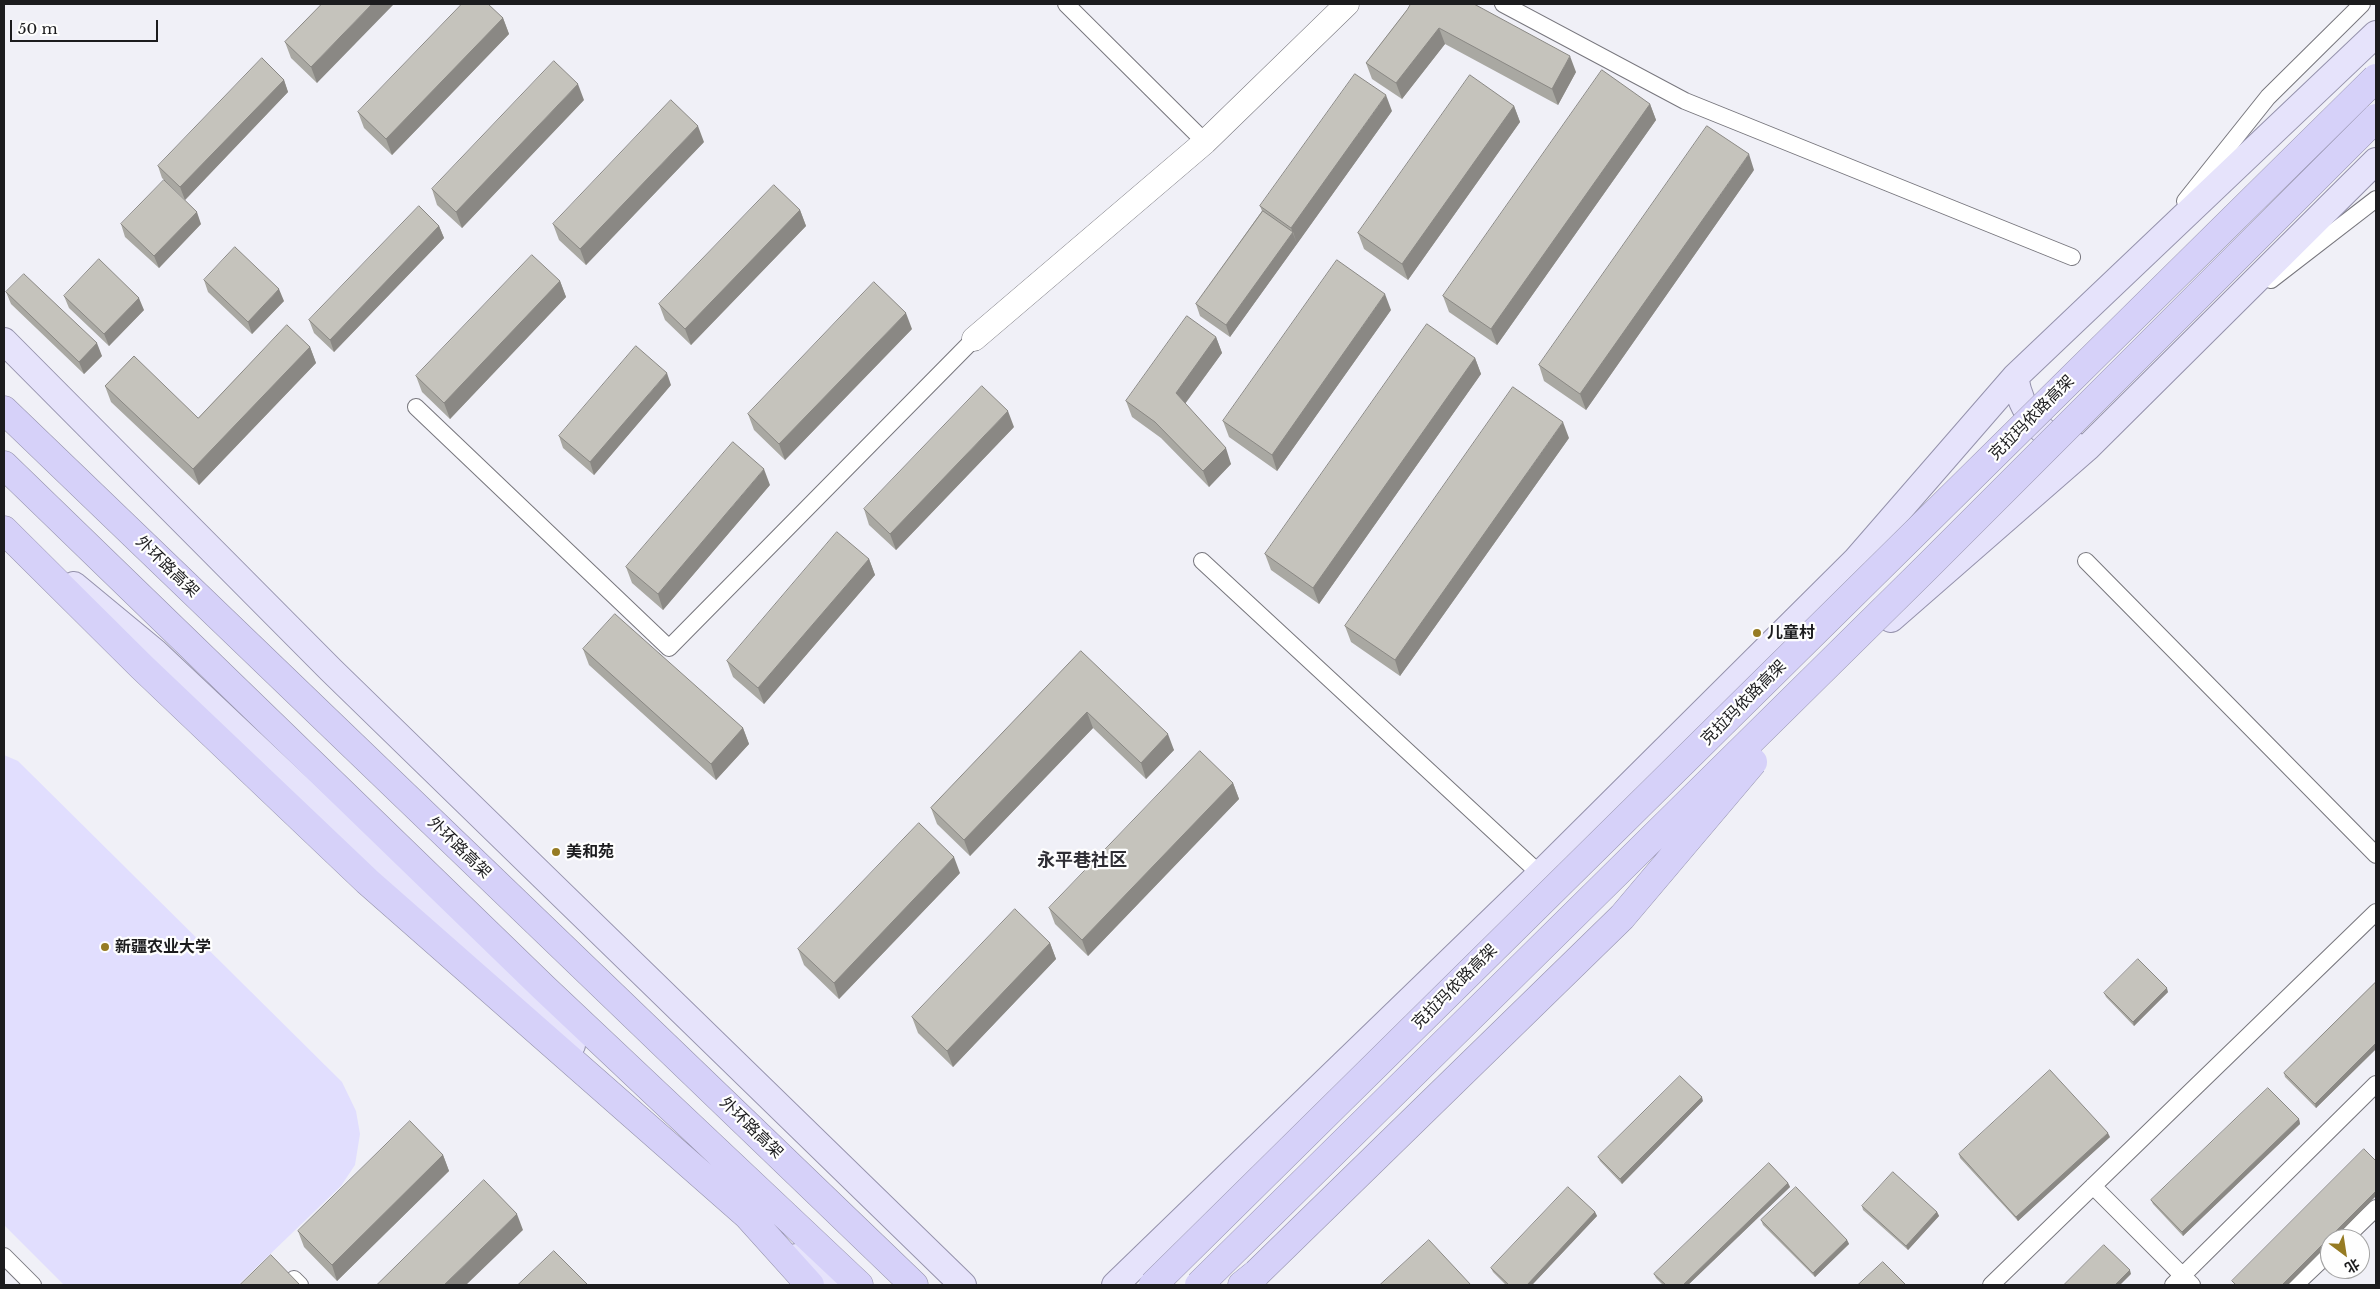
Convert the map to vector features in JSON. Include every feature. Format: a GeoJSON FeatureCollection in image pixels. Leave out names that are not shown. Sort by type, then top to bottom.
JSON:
{"type":"FeatureCollection","features":[{"type":"Feature","properties":{"kind":"highway","name":"克拉玛依路高架"},"geometry":{"type":"LineString","coordinates":[[1154,1285],[2376,78]]}},
{"type":"Feature","properties":{"kind":"highway","name":"克拉玛依路高架"},"geometry":{"type":"LineString","coordinates":[[1199,1285],[1926,568],[2376,118]]}},
{"type":"Feature","properties":{"kind":"highway","name":"外环路高架"},"geometry":{"type":"LineString","coordinates":[[4,410],[914,1285]]}},
{"type":"Feature","properties":{"kind":"highway"},"geometry":{"type":"LineString","coordinates":[[4,465],[544,988],[859,1285]]}},
{"type":"Feature","properties":{"kind":"highway"},"geometry":{"type":"LineString","coordinates":[[4,529],[142,667],[367,881],[747,1215],[805,1282]]}},
{"type":"Feature","properties":{"kind":"highway"},"geometry":{"type":"LineString","coordinates":[[1242,1285],[1622,917],[1730,789],[1926,568]]}},
{"type":"Feature","properties":{"kind":"main road"},"geometry":{"type":"LineString","coordinates":[[1098,1285],[1123,1278],[1540,874],[1856,560],[2014,377],[2376,34]]}},
{"type":"Feature","properties":{"kind":"main road"},"geometry":{"type":"LineString","coordinates":[[1206,1285],[1840,663],[2087,448],[2376,161]]}},
{"type":"Feature","properties":{"kind":"main road"},"geometry":{"type":"LineString","coordinates":[[4,341],[331,670],[963,1285]]}},
{"type":"Feature","properties":{"kind":"main road"},"geometry":{"type":"LineString","coordinates":[[2014,377],[2019,399],[2030,418],[2045,434],[2065,444],[2087,448]]}},
{"type":"Feature","properties":{"kind":"main road"},"geometry":{"type":"LineString","coordinates":[[4,529],[156,652],[827,1285]]}},
{"type":"Feature","properties":{"kind":"street"},"geometry":{"type":"LineString","coordinates":[[1066,4],[1205,142]]}},
{"type":"Feature","properties":{"kind":"street"},"geometry":{"type":"LineString","coordinates":[[416,406],[670,648],[974,339],[1205,142],[1347,4]]}},
{"type":"Feature","properties":{"kind":"street"},"geometry":{"type":"LineString","coordinates":[[1503,4],[1685,101],[2072,257]]}},
{"type":"Feature","properties":{"kind":"street"},"geometry":{"type":"LineString","coordinates":[[2138,260],[2268,97],[2362,4]]}},
{"type":"Feature","properties":{"kind":"street"},"geometry":{"type":"LineString","coordinates":[[2209,327],[2376,199]]}},
{"type":"Feature","properties":{"kind":"street"},"geometry":{"type":"LineString","coordinates":[[1202,561],[1540,874]]}},
{"type":"Feature","properties":{"kind":"street"},"geometry":{"type":"LineString","coordinates":[[2086,562],[2376,855]]}},
{"type":"Feature","properties":{"kind":"street"},"geometry":{"type":"LineString","coordinates":[[1991,1285],[2376,912]]}},
{"type":"Feature","properties":{"kind":"street"},"geometry":{"type":"LineString","coordinates":[[2093,1186],[2183,1282],[2376,1084]]}},
{"type":"Feature","properties":{"kind":"street"},"geometry":{"type":"LineString","coordinates":[[2354,1229],[2376,1208]]}},
{"type":"Feature","properties":{"kind":"street"},"geometry":{"type":"LineString","coordinates":[[4,1256],[23,1282]]}},
{"type":"Feature","properties":{"kind":"street"},"geometry":{"type":"LineString","coordinates":[[2295,1285],[2320,1261]]}},
{"type":"Feature","properties":{"kind":"shaded area","name":"新疆农业大学"},"geometry":{"type":"Polygon","coordinates":[[[4,755],[18,761],[342,1082],[356,1111],[360,1134],[355,1165],[341,1186],[238,1285],[64,1285],[4,1225],[4,755]]]}},
{"type":"Feature","properties":{"kind":"building"},"geometry":{"type":"Polygon","coordinates":[[[322,4],[372,4],[311,67],[285,42],[322,4]]]}},
{"type":"Feature","properties":{"kind":"building"},"geometry":{"type":"Polygon","coordinates":[[[462,4],[488,4],[503,18],[386,139],[358,112],[462,4]]]}},
{"type":"Feature","properties":{"kind":"building"},"geometry":{"type":"Polygon","coordinates":[[[1411,4],[1474,4],[1570,56],[1552,89],[1439,28],[1396,83],[1366,63],[1411,4]]]}},
{"type":"Feature","properties":{"kind":"building"},"geometry":{"type":"Polygon","coordinates":[[[262,58],[284,80],[180,187],[158,166],[262,58]]]}},
{"type":"Feature","properties":{"kind":"building"},"geometry":{"type":"Polygon","coordinates":[[[554,61],[578,84],[456,212],[432,189],[554,61]]]}},
{"type":"Feature","properties":{"kind":"building"},"geometry":{"type":"Polygon","coordinates":[[[1602,70],[1650,104],[1491,329],[1443,296],[1602,70]]]}},
{"type":"Feature","properties":{"kind":"building"},"geometry":{"type":"Polygon","coordinates":[[[1355,74],[1386,95],[1291,228],[1260,206],[1355,74]]]}},
{"type":"Feature","properties":{"kind":"building"},"geometry":{"type":"Polygon","coordinates":[[[1470,75],[1514,106],[1402,264],[1358,233],[1470,75]]]}},
{"type":"Feature","properties":{"kind":"building"},"geometry":{"type":"Polygon","coordinates":[[[671,100],[698,126],[580,249],[553,224],[671,100]]]}},
{"type":"Feature","properties":{"kind":"building"},"geometry":{"type":"Polygon","coordinates":[[[1707,126],[1749,154],[1580,394],[1539,365],[1707,126]]]}},
{"type":"Feature","properties":{"kind":"building"},"geometry":{"type":"Polygon","coordinates":[[[164,180],[197,212],[154,256],[121,224],[164,180]]]}},
{"type":"Feature","properties":{"kind":"building"},"geometry":{"type":"Polygon","coordinates":[[[774,185],[800,210],[685,329],[659,304],[774,185]]]}},
{"type":"Feature","properties":{"kind":"building"},"geometry":{"type":"Polygon","coordinates":[[[419,206],[439,226],[330,340],[309,320],[419,206]]]}},
{"type":"Feature","properties":{"kind":"building"},"geometry":{"type":"Polygon","coordinates":[[[1263,211],[1293,232],[1226,325],[1196,304],[1263,211]]]}},
{"type":"Feature","properties":{"kind":"building"},"geometry":{"type":"Polygon","coordinates":[[[235,247],[279,289],[248,322],[204,280],[235,247]]]}},
{"type":"Feature","properties":{"kind":"building"},"geometry":{"type":"Polygon","coordinates":[[[532,255],[560,281],[444,403],[416,376],[532,255]]]}},
{"type":"Feature","properties":{"kind":"building"},"geometry":{"type":"Polygon","coordinates":[[[99,259],[139,298],[104,334],[64,296],[99,259]]]}},
{"type":"Feature","properties":{"kind":"building"},"geometry":{"type":"Polygon","coordinates":[[[1337,260],[1385,294],[1272,455],[1223,421],[1337,260]]]}},
{"type":"Feature","properties":{"kind":"building"},"geometry":{"type":"Polygon","coordinates":[[[24,274],[97,343],[79,362],[6,292],[24,274]]]}},
{"type":"Feature","properties":{"kind":"building"},"geometry":{"type":"Polygon","coordinates":[[[874,282],[906,313],[779,444],[748,414],[874,282]]]}},
{"type":"Feature","properties":{"kind":"building"},"geometry":{"type":"Polygon","coordinates":[[[1187,316],[1216,337],[1176,393],[1226,448],[1203,471],[1155,422],[1126,401],[1187,316]]]}},
{"type":"Feature","properties":{"kind":"building"},"geometry":{"type":"Polygon","coordinates":[[[1427,324],[1475,358],[1313,588],[1265,554],[1427,324]]]}},
{"type":"Feature","properties":{"kind":"building"},"geometry":{"type":"Polygon","coordinates":[[[287,325],[310,347],[193,469],[105,386],[134,356],[198,418],[287,325]]]}},
{"type":"Feature","properties":{"kind":"building"},"geometry":{"type":"Polygon","coordinates":[[[636,346],[667,373],[590,462],[559,436],[636,346]]]}},
{"type":"Feature","properties":{"kind":"building"},"geometry":{"type":"Polygon","coordinates":[[[982,386],[1008,411],[890,534],[864,509],[982,386]]]}},
{"type":"Feature","properties":{"kind":"building"},"geometry":{"type":"Polygon","coordinates":[[[1513,387],[1563,422],[1395,660],[1345,626],[1513,387]]]}},
{"type":"Feature","properties":{"kind":"building"},"geometry":{"type":"Polygon","coordinates":[[[733,442],[764,469],[658,594],[626,567],[733,442]]]}},
{"type":"Feature","properties":{"kind":"building"},"geometry":{"type":"Polygon","coordinates":[[[837,532],[869,559],[758,688],[727,661],[837,532]]]}},
{"type":"Feature","properties":{"kind":"building"},"geometry":{"type":"Polygon","coordinates":[[[615,614],[743,728],[711,764],[583,649],[615,614]]]}},
{"type":"Feature","properties":{"kind":"building"},"geometry":{"type":"Polygon","coordinates":[[[1081,651],[1168,734],[1141,763],[1087,712],[964,840],[931,808],[1081,651]]]}},
{"type":"Feature","properties":{"kind":"building"},"geometry":{"type":"Polygon","coordinates":[[[1200,751],[1233,783],[1082,940],[1049,908],[1200,751]]]}},
{"type":"Feature","properties":{"kind":"building"},"geometry":{"type":"Polygon","coordinates":[[[919,823],[954,857],[834,983],[798,949],[919,823]]]}},
{"type":"Feature","properties":{"kind":"building"},"geometry":{"type":"Polygon","coordinates":[[[1015,909],[1050,943],[947,1051],[912,1017],[1015,909]]]}},
{"type":"Feature","properties":{"kind":"building"},"geometry":{"type":"Polygon","coordinates":[[[2138,959],[2167,988],[2133,1022],[2104,993],[2138,959]]]}},
{"type":"Feature","properties":{"kind":"building"},"geometry":{"type":"Polygon","coordinates":[[[2376,982],[2376,1043],[2315,1104],[2284,1073],[2376,982]]]}},
{"type":"Feature","properties":{"kind":"building"},"geometry":{"type":"Polygon","coordinates":[[[2050,1070],[2108,1133],[2016,1217],[1959,1154],[2050,1070]]]}},
{"type":"Feature","properties":{"kind":"building"},"geometry":{"type":"Polygon","coordinates":[[[1680,1076],[1702,1097],[1620,1179],[1598,1157],[1680,1076]]]}},
{"type":"Feature","properties":{"kind":"building"},"geometry":{"type":"Polygon","coordinates":[[[2268,1088],[2299,1119],[2182,1232],[2151,1200],[2268,1088]]]}},
{"type":"Feature","properties":{"kind":"building"},"geometry":{"type":"Polygon","coordinates":[[[410,1121],[443,1155],[332,1265],[298,1231],[410,1121]]]}},
{"type":"Feature","properties":{"kind":"building"},"geometry":{"type":"Polygon","coordinates":[[[2364,1149],[2376,1161],[2376,1191],[2338,1229],[2320,1229],[2320,1247],[2282,1285],[2236,1285],[2232,1281],[2364,1149]]]}},
{"type":"Feature","properties":{"kind":"building"},"geometry":{"type":"Polygon","coordinates":[[[1769,1163],[1788,1183],[1683,1285],[1666,1285],[1654,1274],[1769,1163]]]}},
{"type":"Feature","properties":{"kind":"building"},"geometry":{"type":"Polygon","coordinates":[[[1893,1172],[1937,1212],[1906,1246],[1862,1206],[1893,1172]]]}},
{"type":"Feature","properties":{"kind":"building"},"geometry":{"type":"Polygon","coordinates":[[[484,1180],[517,1214],[444,1285],[377,1285],[484,1180]]]}},
{"type":"Feature","properties":{"kind":"building"},"geometry":{"type":"Polygon","coordinates":[[[1568,1187],[1595,1212],[1527,1285],[1509,1285],[1491,1268],[1568,1187]]]}},
{"type":"Feature","properties":{"kind":"building"},"geometry":{"type":"Polygon","coordinates":[[[1796,1187],[1847,1240],[1813,1273],[1761,1220],[1796,1187]]]}},
{"type":"Feature","properties":{"kind":"building"},"geometry":{"type":"Polygon","coordinates":[[[1429,1240],[1471,1285],[1380,1285],[1429,1240]]]}},
{"type":"Feature","properties":{"kind":"building"},"geometry":{"type":"Polygon","coordinates":[[[2104,1245],[2130,1270],[2115,1285],[2064,1285],[2104,1245]]]}},
{"type":"Feature","properties":{"kind":"building"},"geometry":{"type":"Polygon","coordinates":[[[554,1251],[588,1285],[518,1285],[554,1251]]]}},
{"type":"Feature","properties":{"kind":"building"},"geometry":{"type":"Polygon","coordinates":[[[271,1255],[300,1285],[240,1285],[271,1255]]]}},
{"type":"Feature","properties":{"kind":"building"},"geometry":{"type":"Polygon","coordinates":[[[1883,1262],[1906,1285],[1858,1285],[1883,1262]]]}},
{"type":"Feature","properties":{"kind":"place","name":"儿童村"},"geometry":{"type":"Point","coordinates":[1757,633]}},
{"type":"Feature","properties":{"kind":"place","name":"美和苑"},"geometry":{"type":"Point","coordinates":[556,852]}},
{"type":"Feature","properties":{"kind":"place","name":"新疆农业大学"},"geometry":{"type":"Point","coordinates":[105,947]}},
{"type":"Feature","properties":{"kind":"district","name":"永平巷社区"},"geometry":{"type":"Point","coordinates":[1082,861]}}]}
